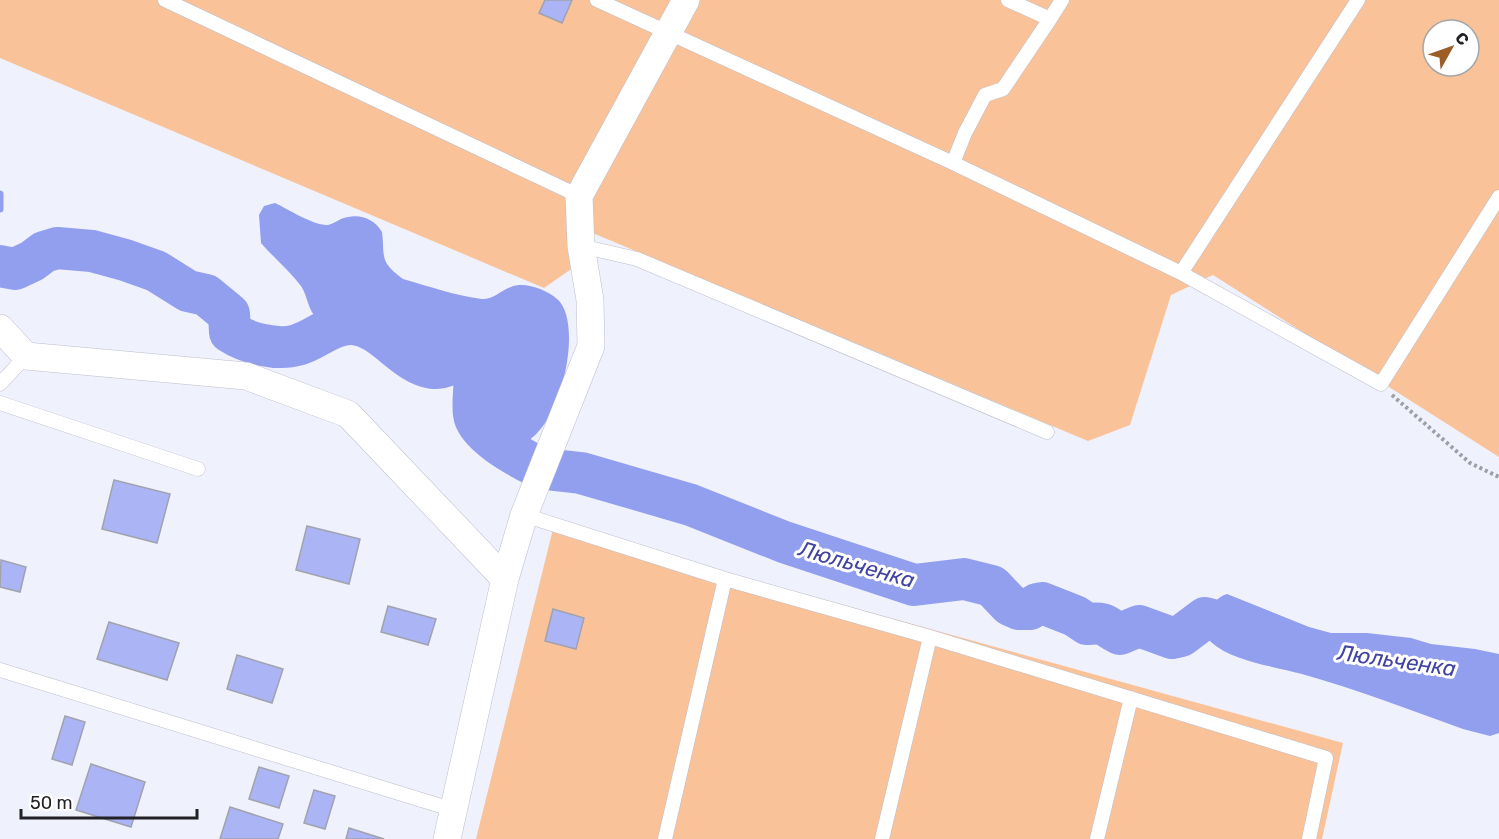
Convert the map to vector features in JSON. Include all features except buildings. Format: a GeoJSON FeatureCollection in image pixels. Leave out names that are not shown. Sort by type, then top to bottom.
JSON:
{"type":"FeatureCollection","features":[{"type":"Feature","properties":{"kind":"street"},"geometry":{"type":"LineString","coordinates":[[447,839],[505,579],[524,515],[591,346],[590,300],[581,246],[579,196],[686,0]]}},
{"type":"Feature","properties":{"kind":"street"},"geometry":{"type":"LineString","coordinates":[[0,328],[26,357],[246,376],[348,414],[505,579]]}},
{"type":"Feature","properties":{"kind":"lane"},"geometry":{"type":"LineString","coordinates":[[165,0],[579,196]]}},
{"type":"Feature","properties":{"kind":"lane"},"geometry":{"type":"LineString","coordinates":[[597,0],[953,163],[1181,273],[1381,384],[1499,197]]}},
{"type":"Feature","properties":{"kind":"lane"},"geometry":{"type":"LineString","coordinates":[[1008,0],[1050,19]]}},
{"type":"Feature","properties":{"kind":"lane"},"geometry":{"type":"LineString","coordinates":[[953,163],[965,133],[985,95],[1003,89],[1062,0]]}},
{"type":"Feature","properties":{"kind":"lane"},"geometry":{"type":"LineString","coordinates":[[1181,273],[1358,0]]}},
{"type":"Feature","properties":{"kind":"lane"},"geometry":{"type":"LineString","coordinates":[[581,246],[637,259],[1047,432]]}},
{"type":"Feature","properties":{"kind":"lane"},"geometry":{"type":"LineString","coordinates":[[0,384],[26,357]]}},
{"type":"Feature","properties":{"kind":"lane"},"geometry":{"type":"LineString","coordinates":[[0,403],[198,469]]}},
{"type":"Feature","properties":{"kind":"lane"},"geometry":{"type":"LineString","coordinates":[[524,515],[725,579],[930,637],[1326,758],[1309,839]]}},
{"type":"Feature","properties":{"kind":"lane"},"geometry":{"type":"LineString","coordinates":[[665,839],[725,579]]}},
{"type":"Feature","properties":{"kind":"lane"},"geometry":{"type":"LineString","coordinates":[[882,839],[930,637]]}},
{"type":"Feature","properties":{"kind":"lane"},"geometry":{"type":"LineString","coordinates":[[0,670],[454,810]]}},
{"type":"Feature","properties":{"kind":"lane"},"geometry":{"type":"LineString","coordinates":[[1096,839],[1131,698]]}},
{"type":"Feature","properties":{"kind":"path"},"geometry":{"type":"LineString","coordinates":[[1381,384],[1470,463],[1499,477]]}},
{"type":"Feature","properties":{"kind":"shaded area"},"geometry":{"type":"Polygon","coordinates":[[[0,0],[1499,0],[1499,457],[1213,275],[1171,295],[1130,425],[1088,441],[576,226],[577,265],[544,288],[0,58],[0,0]]]}},
{"type":"Feature","properties":{"kind":"shaded area"},"geometry":{"type":"Polygon","coordinates":[[[554,525],[1343,743],[1322,839],[476,839],[554,525]]]}},
{"type":"Feature","properties":{"kind":"water"},"geometry":{"type":"Polygon","coordinates":[[[275,203],[322,225],[353,216],[369,220],[382,232],[387,263],[403,279],[472,298],[490,298],[511,287],[522,285],[547,292],[557,299],[566,312],[569,333],[568,358],[553,409],[541,429],[526,442],[509,445],[491,439],[480,430],[476,420],[474,408],[476,384],[469,366],[459,362],[435,368],[430,367],[412,359],[370,329],[354,325],[331,325],[314,315],[301,286],[261,243],[259,215],[264,206],[275,203]]]}},
{"type":"Feature","properties":{"kind":"water"},"geometry":{"type":"Polygon","coordinates":[[[1227,594],[1309,627],[1331,633],[1367,633],[1411,638],[1431,644],[1499,654],[1499,733],[1490,736],[1463,729],[1342,686],[1242,659],[1220,649],[1206,635],[1205,624],[1212,607],[1218,599],[1227,594]]]}},
{"type":"Feature","properties":{"kind":"waterway"},"geometry":{"type":"LineString","coordinates":[[0,194],[0,209]]}},
{"type":"Feature","properties":{"kind":"waterway","name":"Люльченка"},"geometry":{"type":"LineString","coordinates":[[0,266],[15,269],[44,252],[57,248],[92,251],[156,271],[188,291],[206,295],[229,314],[230,332],[253,343],[289,347],[304,343],[337,326],[352,324],[374,331],[422,365],[439,368],[458,362],[463,363],[474,372],[476,422],[498,444],[534,465]]}},
{"type":"Feature","properties":{"kind":"waterway","name":"Люльченка"},"geometry":{"type":"LineString","coordinates":[[554,470],[581,473],[691,505],[784,542],[914,585],[964,579],[992,586],[1010,605],[1019,609],[1030,609],[1042,603],[1075,616],[1087,624],[1103,624],[1120,634],[1139,626],[1172,638],[1181,636],[1205,618],[1262,633]]}}]}
